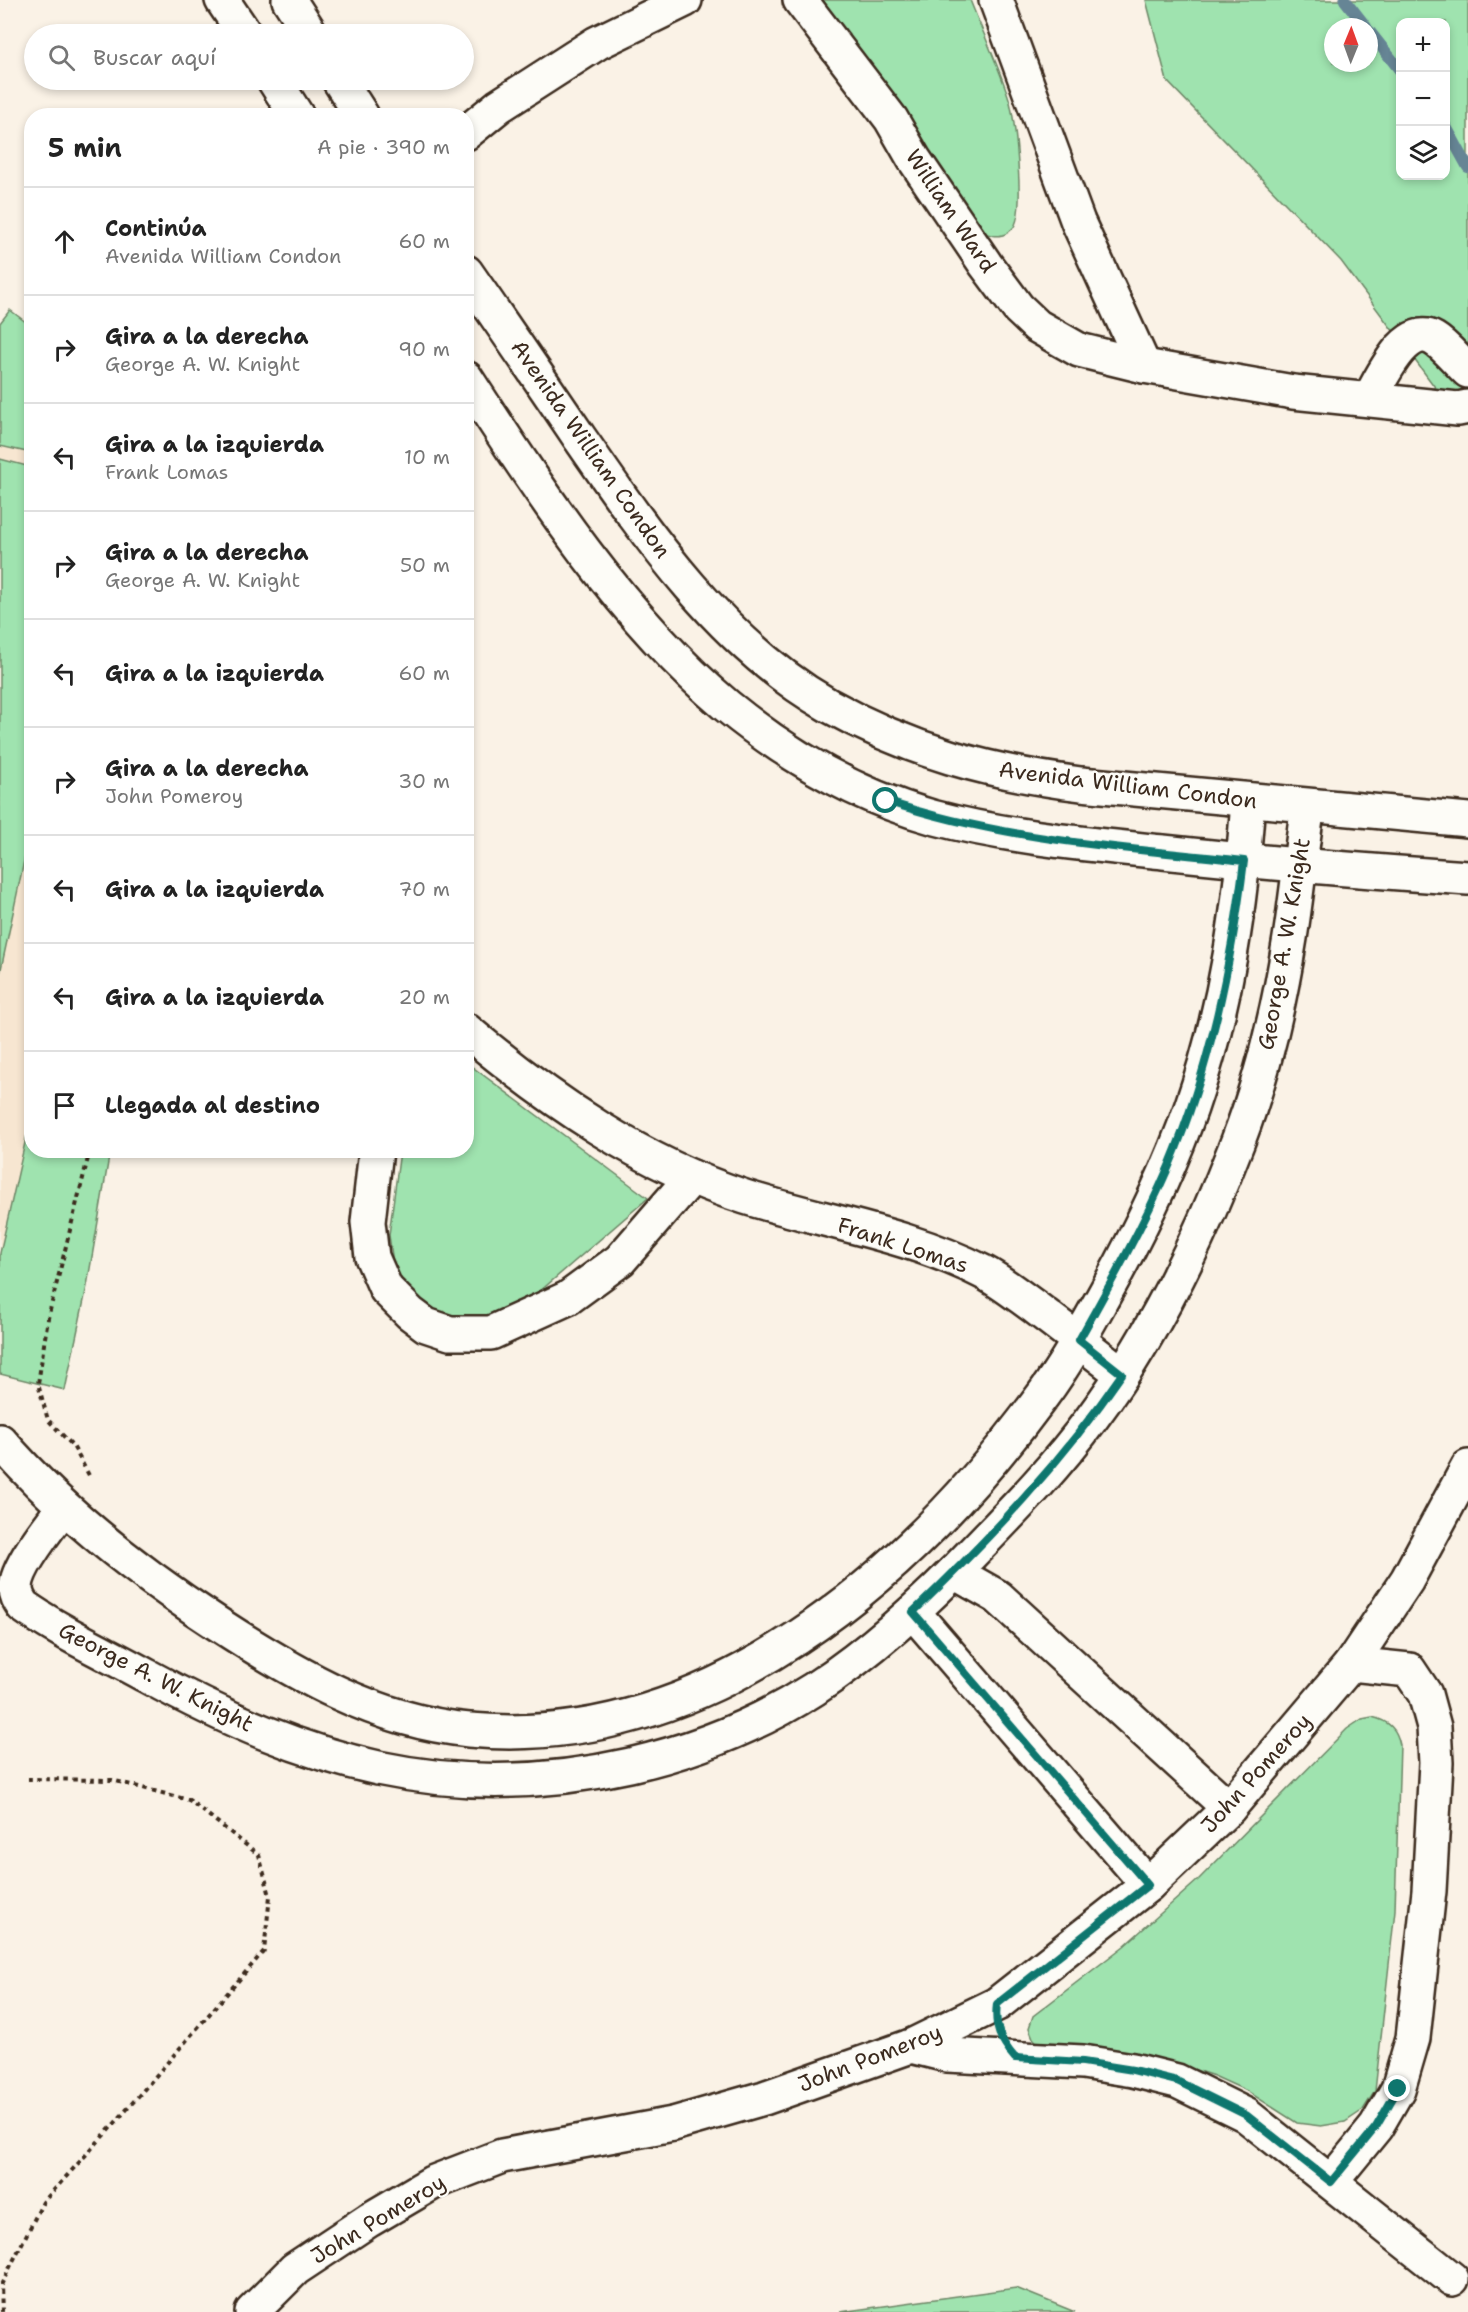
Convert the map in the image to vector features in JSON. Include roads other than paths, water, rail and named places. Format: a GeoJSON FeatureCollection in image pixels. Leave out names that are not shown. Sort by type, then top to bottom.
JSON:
{"type":"FeatureCollection","features":[{"type":"Feature","properties":{"kind":"street"},"geometry":{"type":"LineString","coordinates":[[222,0],[238,24]]}},
{"type":"Feature","properties":{"kind":"street"},"geometry":{"type":"LineString","coordinates":[[289,0],[305,24]]}},
{"type":"Feature","properties":{"kind":"street"},"geometry":{"type":"LineString","coordinates":[[474,126],[499,106],[597,43],[685,0]]}},
{"type":"Feature","properties":{"kind":"street","name":"William Ward"},"geometry":{"type":"LineString","coordinates":[[800,0],[891,119],[914,159],[974,248],[1018,308],[1037,326],[1079,350],[1144,366],[1293,392],[1458,409],[1468,407]]}},
{"type":"Feature","properties":{"kind":"street"},"geometry":{"type":"LineString","coordinates":[[996,0],[1078,222],[1144,366]]}},
{"type":"Feature","properties":{"kind":"street"},"geometry":{"type":"LineString","coordinates":[[280,90],[292,108]]}},
{"type":"Feature","properties":{"kind":"street"},"geometry":{"type":"LineString","coordinates":[[345,90],[357,108]]}},
{"type":"Feature","properties":{"kind":"street","name":"Avenida William Condon"},"geometry":{"type":"LineString","coordinates":[[474,284],[641,526],[719,618],[788,678],[826,704],[920,749],[1025,777],[1468,820]]}},
{"type":"Feature","properties":{"kind":"street"},"geometry":{"type":"LineString","coordinates":[[1369,399],[1401,347],[1409,339],[1419,336],[1435,339],[1468,371]]}},
{"type":"Feature","properties":{"kind":"street"},"geometry":{"type":"LineString","coordinates":[[474,390],[561,519],[607,578],[693,675],[728,706],[803,760],[844,783],[930,816],[1075,843],[1299,867],[1468,878]]}},
{"type":"Feature","properties":{"kind":"street"},"geometry":{"type":"LineString","coordinates":[[0,1441],[37,1482],[64,1507],[132,1563],[187,1604],[285,1667],[336,1693],[379,1711],[423,1723],[469,1730],[518,1731],[567,1728],[643,1712],[722,1682],[772,1654],[818,1623],[890,1564],[944,1512],[1009,1439],[1046,1391],[1079,1340],[1144,1222],[1191,1107],[1210,1047],[1225,986],[1244,861],[1248,800]]}},
{"type":"Feature","properties":{"kind":"street","name":"George A. W. Knight"},"geometry":{"type":"LineString","coordinates":[[64,1507],[32,1552],[17,1582],[17,1597],[23,1606],[195,1702],[291,1743],[380,1769],[452,1780],[493,1782],[594,1773],[651,1760],[708,1742],[745,1726],[814,1688],[866,1652],[913,1612],[1032,1491],[1064,1454],[1122,1374],[1189,1255],[1240,1136],[1261,1072],[1277,1008],[1291,935],[1308,806]]}},
{"type":"Feature","properties":{"kind":"street","name":"Frank Lomas"},"geometry":{"type":"LineString","coordinates":[[474,1037],[495,1055],[580,1116],[654,1159],[692,1177],[746,1197],[913,1243],[985,1273],[1079,1340],[1122,1374]]}},
{"type":"Feature","properties":{"kind":"street"},"geometry":{"type":"LineString","coordinates":[[374,1158],[368,1222],[372,1257],[386,1289],[410,1313],[426,1325],[450,1333],[491,1332],[568,1298],[620,1260],[692,1177]]}},
{"type":"Feature","properties":{"kind":"street","name":"John Pomeroy"},"geometry":{"type":"LineString","coordinates":[[252,2312],[295,2269],[369,2220],[432,2183],[502,2156],[673,2124],[764,2098],[911,2046],[997,2004],[1148,1885],[1228,1808],[1351,1664],[1407,1580],[1468,1467]]}},
{"type":"Feature","properties":{"kind":"street"},"geometry":{"type":"LineString","coordinates":[[954,1572],[998,1598],[1228,1808]]}},
{"type":"Feature","properties":{"kind":"street"},"geometry":{"type":"LineString","coordinates":[[913,1612],[1148,1885]]}},
{"type":"Feature","properties":{"kind":"street"},"geometry":{"type":"LineString","coordinates":[[1331,2182],[1376,2127],[1398,2089],[1413,2038],[1429,1891],[1434,1797],[1434,1727],[1425,1694],[1409,1670],[1351,1664]]}},
{"type":"Feature","properties":{"kind":"street"},"geometry":{"type":"LineString","coordinates":[[997,2004],[995,2015],[1000,2038],[1015,2058]]}},
{"type":"Feature","properties":{"kind":"street"},"geometry":{"type":"LineString","coordinates":[[911,2046],[946,2055],[1083,2062],[1133,2070],[1177,2081],[1246,2115],[1452,2279]]}},
{"type":"Feature","properties":{"kind":"waterway"},"geometry":{"type":"LineString","coordinates":[[1345,0],[1359,18]]}},
{"type":"Feature","properties":{"kind":"waterway"},"geometry":{"type":"LineString","coordinates":[[1378,42],[1396,65]]}},
{"type":"Feature","properties":{"kind":"waterway"},"geometry":{"type":"LineString","coordinates":[[1450,134],[1468,167]]}}]}
